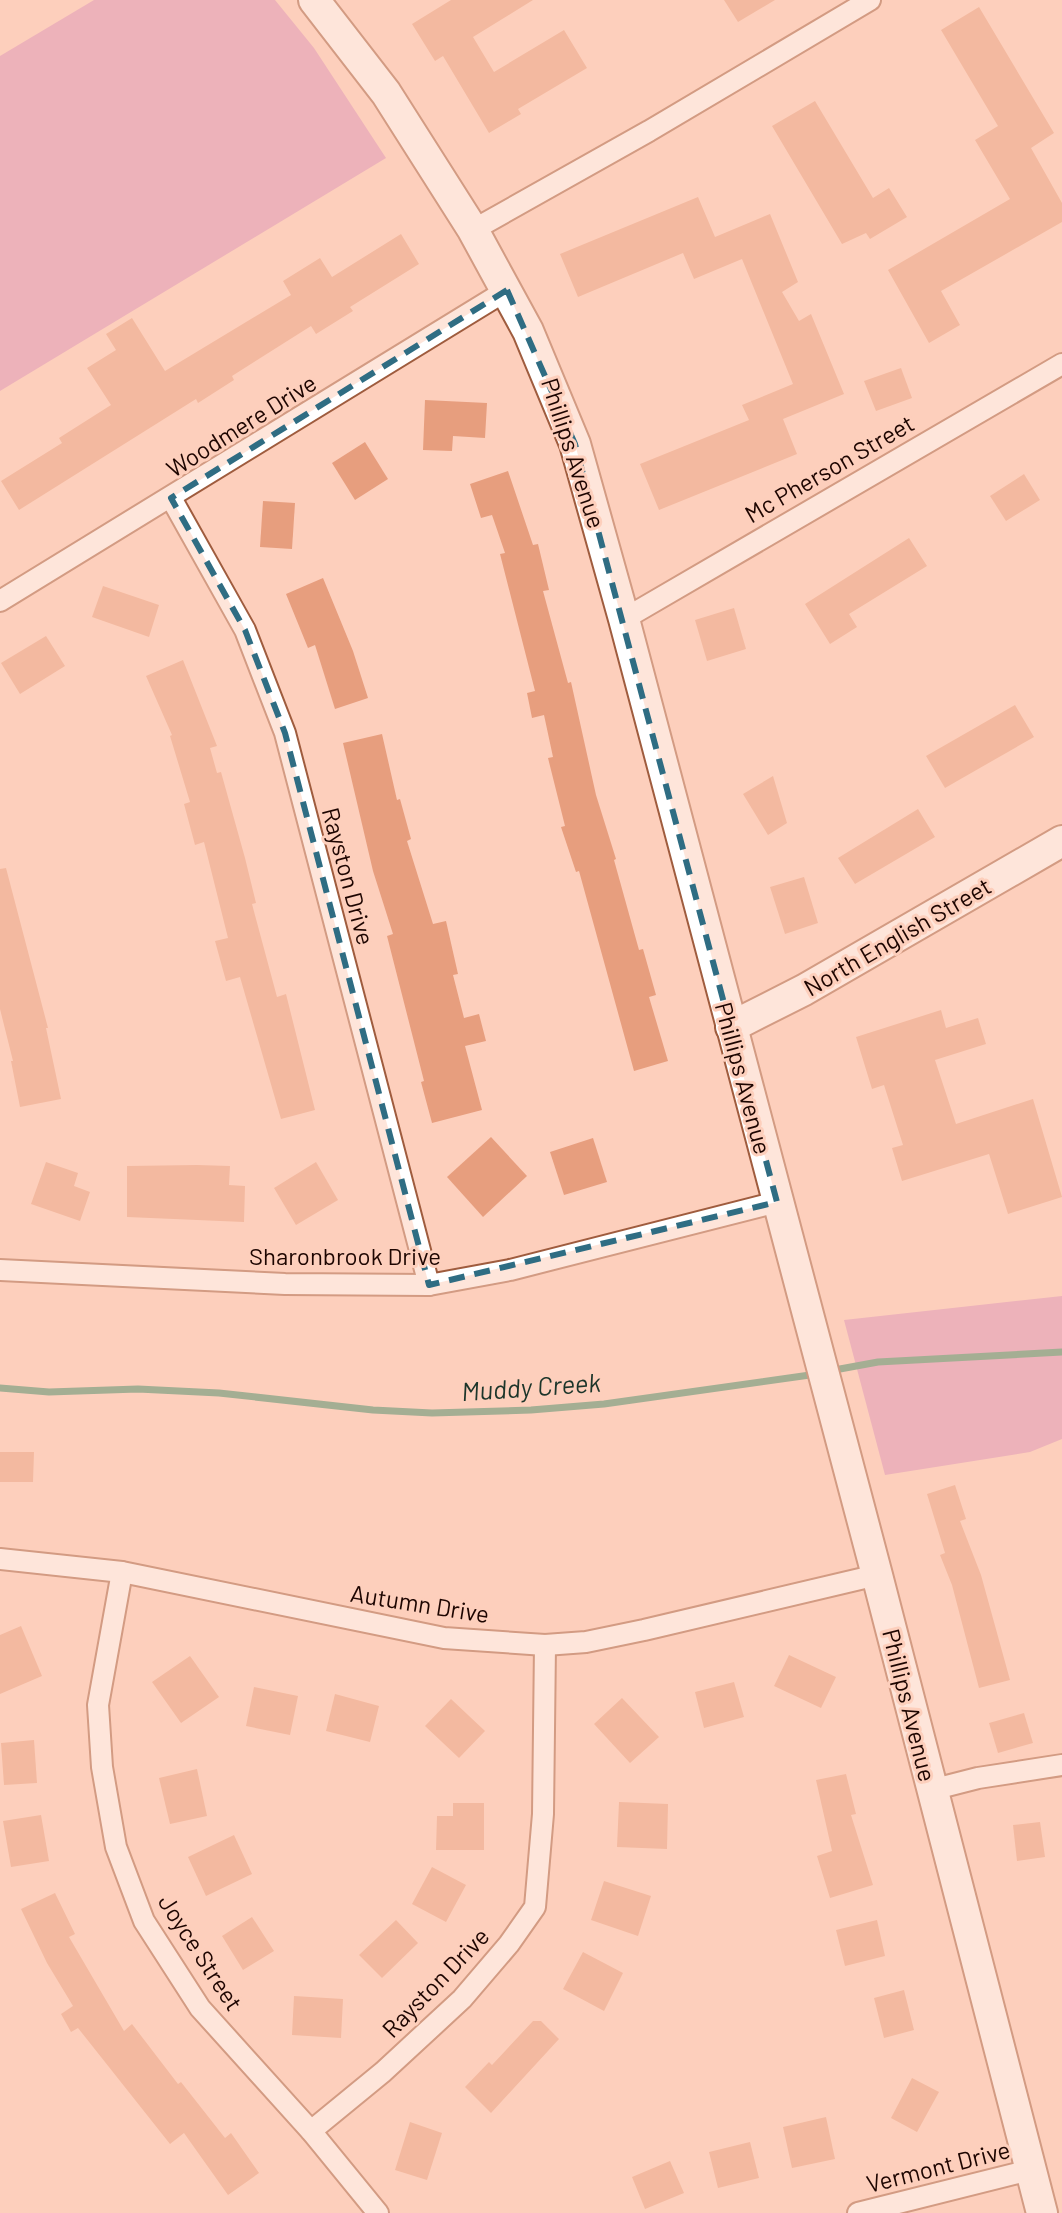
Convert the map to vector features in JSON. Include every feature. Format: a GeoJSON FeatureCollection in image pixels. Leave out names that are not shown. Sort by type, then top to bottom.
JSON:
{"type":"FeatureCollection","features":[{"type":"Feature","properties":{"kind":"street","name":"Phillips Avenue"},"geometry":{"type":"LineString","coordinates":[[314,0],[386,93],[473,230],[528,331],[565,415],[624,619],[1042,2213]]}},
{"type":"Feature","properties":{"kind":"street"},"geometry":{"type":"LineString","coordinates":[[473,230],[649,131],[870,0]]}},
{"type":"Feature","properties":{"kind":"street","name":"Woodmere Drive"},"geometry":{"type":"LineString","coordinates":[[0,601],[507,290]]}},
{"type":"Feature","properties":{"kind":"street","name":"Mc Pherson Street"},"geometry":{"type":"LineString","coordinates":[[624,619],[1062,364]]}},
{"type":"Feature","properties":{"kind":"street","name":"Rayston Drive"},"geometry":{"type":"LineString","coordinates":[[171,498],[245,630],[285,733],[429,1285]]}},
{"type":"Feature","properties":{"kind":"street","name":"North English Street"},"geometry":{"type":"LineString","coordinates":[[731,1027],[804,990],[1062,841]]}},
{"type":"Feature","properties":{"kind":"street","name":"Sharonbrook Drive"},"geometry":{"type":"LineString","coordinates":[[0,1270],[285,1284],[429,1285],[510,1270],[777,1202]]}},
{"type":"Feature","properties":{"kind":"street","name":"Autumn Drive"},"geometry":{"type":"LineString","coordinates":[[0,1559],[122,1572],[444,1638],[545,1645],[586,1642],[644,1630],[877,1575]]}},
{"type":"Feature","properties":{"kind":"street","name":"Joyce Street"},"geometry":{"type":"LineString","coordinates":[[122,1572],[98,1705],[102,1767],[116,1847],[144,1921],[200,2008],[311,2131],[378,2213]]}},
{"type":"Feature","properties":{"kind":"street","name":"Rayston Drive"},"geometry":{"type":"LineString","coordinates":[[311,2131],[383,2072],[462,1999],[509,1944],[535,1907],[543,1814],[545,1645]]}},
{"type":"Feature","properties":{"kind":"street"},"geometry":{"type":"LineString","coordinates":[[931,1790],[978,1778],[1062,1765]]}},
{"type":"Feature","properties":{"kind":"street","name":"Vermont Drive"},"geometry":{"type":"LineString","coordinates":[[858,2213],[1030,2170]]}},
{"type":"Feature","properties":{"kind":"highlighted area"},"geometry":{"type":"Polygon","coordinates":[[[507,290],[575,444],[777,1202],[429,1285],[285,733],[245,630],[171,498],[507,290]]]}},
{"type":"Feature","properties":{"kind":"shaded area"},"geometry":{"type":"Polygon","coordinates":[[[94,0],[275,0],[314,48],[386,158],[0,391],[0,56],[94,0]]]}},
{"type":"Feature","properties":{"kind":"shaded area"},"geometry":{"type":"Polygon","coordinates":[[[1062,1296],[1062,1439],[1030,1452],[885,1475],[844,1320],[1062,1296]]]}},
{"type":"Feature","properties":{"kind":"building"},"geometry":{"type":"Polygon","coordinates":[[[451,0],[533,0],[473,37],[494,72],[564,30],[587,68],[518,109],[521,114],[489,133],[443,56],[435,61],[412,24],[451,0]]]}},
{"type":"Feature","properties":{"kind":"building"},"geometry":{"type":"Polygon","coordinates":[[[724,0],[775,0],[738,22],[724,0]]]}},
{"type":"Feature","properties":{"kind":"building"},"geometry":{"type":"Polygon","coordinates":[[[979,7],[1054,133],[1031,148],[1062,203],[1062,222],[941,291],[960,325],[929,343],[888,270],[1010,199],[975,140],[998,126],[941,30],[979,7]]]}},
{"type":"Feature","properties":{"kind":"building"},"geometry":{"type":"Polygon","coordinates":[[[815,101],[873,198],[889,188],[907,217],[870,239],[866,233],[842,244],[772,126],[815,101]]]}},
{"type":"Feature","properties":{"kind":"building"},"geometry":{"type":"Polygon","coordinates":[[[698,197],[715,237],[770,214],[798,282],[782,292],[799,321],[811,314],[844,394],[783,419],[797,454],[659,510],[640,464],[749,420],[742,405],[793,384],[742,259],[694,279],[683,253],[578,297],[560,254],[698,197]]]}},
{"type":"Feature","properties":{"kind":"building"},"geometry":{"type":"Polygon","coordinates":[[[401,234],[419,264],[350,307],[353,311],[316,334],[311,326],[232,376],[234,380],[198,403],[196,399],[19,510],[1,481],[62,443],[59,438],[111,405],[87,368],[116,350],[106,334],[132,318],[165,371],[291,295],[283,281],[320,258],[332,277],[401,234]]]}},
{"type":"Feature","properties":{"kind":"building"},"geometry":{"type":"Polygon","coordinates":[[[901,368],[912,398],[876,411],[864,381],[901,368]]]}},
{"type":"Feature","properties":{"kind":"building"},"geometry":{"type":"Polygon","coordinates":[[[425,400],[487,403],[485,438],[453,436],[452,451],[423,450],[425,400]]]}},
{"type":"Feature","properties":{"kind":"building"},"geometry":{"type":"Polygon","coordinates":[[[365,442],[388,479],[355,500],[332,463],[365,442]]]}},
{"type":"Feature","properties":{"kind":"building"},"geometry":{"type":"Polygon","coordinates":[[[508,471],[533,545],[538,544],[549,590],[543,591],[568,683],[571,682],[596,795],[639,950],[643,949],[656,995],[649,997],[668,1061],[634,1071],[579,871],[576,872],[561,827],[565,826],[548,758],[553,757],[544,715],[532,718],[527,693],[535,691],[500,554],[505,553],[492,515],[481,518],[470,484],[508,471]]]}},
{"type":"Feature","properties":{"kind":"building"},"geometry":{"type":"Polygon","coordinates":[[[1024,474],[1040,500],[1006,521],[990,496],[1024,474]]]}},
{"type":"Feature","properties":{"kind":"building"},"geometry":{"type":"Polygon","coordinates":[[[263,501],[295,503],[292,549],[260,547],[263,501]]]}},
{"type":"Feature","properties":{"kind":"building"},"geometry":{"type":"Polygon","coordinates":[[[909,538],[927,566],[849,614],[857,627],[830,644],[805,604],[909,538]]]}},
{"type":"Feature","properties":{"kind":"building"},"geometry":{"type":"Polygon","coordinates":[[[323,578],[353,651],[368,698],[335,709],[315,645],[308,648],[286,594],[323,578]]]}},
{"type":"Feature","properties":{"kind":"building"},"geometry":{"type":"Polygon","coordinates":[[[103,586],[159,605],[149,637],[92,617],[103,586]]]}},
{"type":"Feature","properties":{"kind":"building"},"geometry":{"type":"Polygon","coordinates":[[[734,608],[746,649],[707,661],[695,620],[734,608]]]}},
{"type":"Feature","properties":{"kind":"building"},"geometry":{"type":"Polygon","coordinates":[[[46,636],[65,666],[20,694],[1,663],[46,636]]]}},
{"type":"Feature","properties":{"kind":"building"},"geometry":{"type":"Polygon","coordinates":[[[183,660],[217,746],[210,748],[217,773],[221,772],[245,858],[256,903],[252,904],[277,997],[286,994],[315,1110],[281,1119],[240,977],[226,981],[215,941],[228,938],[204,842],[195,845],[184,804],[190,802],[172,735],[146,676],[183,660]]]}},
{"type":"Feature","properties":{"kind":"building"},"geometry":{"type":"Polygon","coordinates":[[[1015,705],[1034,737],[945,788],[926,756],[1015,705]]]}},
{"type":"Feature","properties":{"kind":"building"},"geometry":{"type":"Polygon","coordinates":[[[382,734],[397,800],[400,799],[411,839],[407,841],[433,924],[446,921],[458,974],[453,975],[464,1018],[479,1014],[486,1041],[465,1046],[482,1110],[432,1123],[387,936],[393,934],[373,871],[343,743],[382,734]]]}},
{"type":"Feature","properties":{"kind":"building"},"geometry":{"type":"Polygon","coordinates":[[[773,776],[787,823],[768,835],[743,794],[773,776]]]}},
{"type":"Feature","properties":{"kind":"building"},"geometry":{"type":"Polygon","coordinates":[[[918,809],[935,837],[855,884],[838,858],[918,809]]]}},
{"type":"Feature","properties":{"kind":"building"},"geometry":{"type":"Polygon","coordinates":[[[6,868],[48,1028],[61,1099],[20,1107],[0,1009],[0,869],[6,868]]]}},
{"type":"Feature","properties":{"kind":"building"},"geometry":{"type":"Polygon","coordinates":[[[804,877],[818,923],[785,934],[770,887],[804,877]]]}},
{"type":"Feature","properties":{"kind":"building"},"geometry":{"type":"Polygon","coordinates":[[[941,1010],[946,1028],[978,1018],[986,1044],[935,1060],[956,1124],[1033,1099],[1062,1197],[1008,1214],[989,1154],[902,1181],[892,1148],[903,1145],[884,1085],[872,1089],[856,1037],[941,1010]]]}},
{"type":"Feature","properties":{"kind":"building"},"geometry":{"type":"Polygon","coordinates":[[[491,1137],[527,1176],[483,1217],[447,1177],[491,1137]]]}},
{"type":"Feature","properties":{"kind":"building"},"geometry":{"type":"Polygon","coordinates":[[[593,1138],[607,1182],[564,1195],[550,1152],[593,1138]]]}},
{"type":"Feature","properties":{"kind":"building"},"geometry":{"type":"Polygon","coordinates":[[[46,1162],[78,1173],[74,1186],[90,1192],[80,1221],[31,1204],[46,1162]]]}},
{"type":"Feature","properties":{"kind":"building"},"geometry":{"type":"Polygon","coordinates":[[[316,1162],[338,1200],[296,1225],[274,1188],[316,1162]]]}},
{"type":"Feature","properties":{"kind":"building"},"geometry":{"type":"Polygon","coordinates":[[[127,1166],[230,1166],[229,1185],[245,1186],[244,1222],[127,1217],[127,1166]]]}},
{"type":"Feature","properties":{"kind":"building"},"geometry":{"type":"Polygon","coordinates":[[[0,1452],[34,1452],[33,1482],[0,1482],[0,1452]]]}},
{"type":"Feature","properties":{"kind":"building"},"geometry":{"type":"Polygon","coordinates":[[[955,1485],[966,1519],[960,1521],[981,1575],[1010,1680],[979,1688],[952,1585],[940,1555],[945,1553],[927,1494],[955,1485]]]}},
{"type":"Feature","properties":{"kind":"building"},"geometry":{"type":"Polygon","coordinates":[[[21,1626],[42,1676],[0,1694],[0,1635],[21,1626]]]}},
{"type":"Feature","properties":{"kind":"building"},"geometry":{"type":"Polygon","coordinates":[[[789,1655],[836,1677],[821,1708],[774,1686],[789,1655]]]}},
{"type":"Feature","properties":{"kind":"building"},"geometry":{"type":"Polygon","coordinates":[[[190,1656],[219,1697],[181,1723],[152,1682],[190,1656]]]}},
{"type":"Feature","properties":{"kind":"building"},"geometry":{"type":"Polygon","coordinates":[[[734,1682],[744,1717],[704,1728],[695,1692],[734,1682]]]}},
{"type":"Feature","properties":{"kind":"building"},"geometry":{"type":"Polygon","coordinates":[[[254,1687],[298,1696],[290,1735],[246,1726],[254,1687]]]}},
{"type":"Feature","properties":{"kind":"building"},"geometry":{"type":"Polygon","coordinates":[[[335,1694],[379,1706],[370,1742],[326,1731],[335,1694]]]}},
{"type":"Feature","properties":{"kind":"building"},"geometry":{"type":"Polygon","coordinates":[[[622,1698],[659,1737],[630,1763],[594,1724],[622,1698]]]}},
{"type":"Feature","properties":{"kind":"building"},"geometry":{"type":"Polygon","coordinates":[[[451,1699],[485,1731],[459,1758],[425,1726],[451,1699]]]}},
{"type":"Feature","properties":{"kind":"building"},"geometry":{"type":"Polygon","coordinates":[[[1024,1713],[1033,1743],[998,1753],[989,1723],[1024,1713]]]}},
{"type":"Feature","properties":{"kind":"building"},"geometry":{"type":"Polygon","coordinates":[[[34,1740],[37,1783],[4,1785],[1,1743],[34,1740]]]}},
{"type":"Feature","properties":{"kind":"building"},"geometry":{"type":"Polygon","coordinates":[[[197,1769],[207,1816],[170,1824],[159,1778],[197,1769]]]}},
{"type":"Feature","properties":{"kind":"building"},"geometry":{"type":"Polygon","coordinates":[[[846,1774],[856,1814],[851,1815],[873,1885],[830,1898],[817,1856],[832,1851],[816,1780],[846,1774]]]}},
{"type":"Feature","properties":{"kind":"building"},"geometry":{"type":"Polygon","coordinates":[[[619,1802],[668,1804],[667,1849],[617,1847],[619,1802]]]}},
{"type":"Feature","properties":{"kind":"building"},"geometry":{"type":"Polygon","coordinates":[[[453,1803],[484,1803],[484,1850],[436,1850],[437,1816],[453,1816],[453,1803]]]}},
{"type":"Feature","properties":{"kind":"building"},"geometry":{"type":"Polygon","coordinates":[[[41,1815],[49,1861],[11,1867],[3,1821],[41,1815]]]}},
{"type":"Feature","properties":{"kind":"building"},"geometry":{"type":"Polygon","coordinates":[[[1040,1822],[1045,1857],[1017,1861],[1013,1825],[1040,1822]]]}},
{"type":"Feature","properties":{"kind":"building"},"geometry":{"type":"Polygon","coordinates":[[[234,1835],[252,1874],[206,1896],[188,1857],[234,1835]]]}},
{"type":"Feature","properties":{"kind":"building"},"geometry":{"type":"Polygon","coordinates":[[[432,1867],[466,1885],[446,1922],[412,1904],[432,1867]]]}},
{"type":"Feature","properties":{"kind":"building"},"geometry":{"type":"Polygon","coordinates":[[[604,1881],[651,1896],[638,1936],[591,1920],[604,1881]]]}},
{"type":"Feature","properties":{"kind":"building"},"geometry":{"type":"Polygon","coordinates":[[[55,1893],[75,1934],[69,1937],[124,2031],[132,2024],[225,2138],[231,2133],[259,2173],[228,2195],[184,2133],[170,2144],[78,2028],[71,2032],[61,2014],[73,2006],[47,1963],[21,1909],[55,1893]]]}},
{"type":"Feature","properties":{"kind":"building"},"geometry":{"type":"Polygon","coordinates":[[[252,1917],[274,1951],[243,1970],[222,1936],[252,1917]]]}},
{"type":"Feature","properties":{"kind":"building"},"geometry":{"type":"Polygon","coordinates":[[[396,1920],[418,1943],[382,1978],[359,1955],[396,1920]]]}},
{"type":"Feature","properties":{"kind":"building"},"geometry":{"type":"Polygon","coordinates":[[[877,1920],[885,1956],[845,1966],[836,1930],[877,1920]]]}},
{"type":"Feature","properties":{"kind":"building"},"geometry":{"type":"Polygon","coordinates":[[[583,1952],[623,1973],[604,2011],[563,1989],[583,1952]]]}},
{"type":"Feature","properties":{"kind":"building"},"geometry":{"type":"Polygon","coordinates":[[[904,1990],[914,2030],[884,2038],[874,1998],[904,1990]]]}},
{"type":"Feature","properties":{"kind":"building"},"geometry":{"type":"Polygon","coordinates":[[[294,1996],[343,1999],[341,2038],[292,2035],[294,1996]]]}},
{"type":"Feature","properties":{"kind":"building"},"geometry":{"type":"Polygon","coordinates":[[[533,2021],[541,2021],[559,2039],[491,2113],[465,2087],[489,2062],[492,2065],[533,2021]]]}},
{"type":"Feature","properties":{"kind":"building"},"geometry":{"type":"Polygon","coordinates":[[[912,2078],[939,2092],[917,2132],[891,2118],[912,2078]]]}},
{"type":"Feature","properties":{"kind":"building"},"geometry":{"type":"Polygon","coordinates":[[[826,2117],[835,2159],[792,2168],[783,2127],[826,2117]]]}},
{"type":"Feature","properties":{"kind":"building"},"geometry":{"type":"Polygon","coordinates":[[[410,2122],[442,2133],[427,2180],[395,2170],[410,2122]]]}},
{"type":"Feature","properties":{"kind":"building"},"geometry":{"type":"Polygon","coordinates":[[[750,2142],[759,2178],[718,2188],[709,2152],[750,2142]]]}},
{"type":"Feature","properties":{"kind":"building"},"geometry":{"type":"Polygon","coordinates":[[[670,2161],[684,2193],[645,2209],[632,2177],[670,2161]]]}},
{"type":"Feature","properties":{"kind":"waterway","name":"Muddy Creek"},"geometry":{"type":"LineString","coordinates":[[829,1371],[878,1362],[1062,1352]]}},
{"type":"Feature","properties":{"kind":"waterway","name":"Muddy Creek"},"geometry":{"type":"LineString","coordinates":[[0,1388],[49,1392],[138,1389],[219,1393],[373,1410],[432,1413],[604,1404],[817,1374]]}}]}
